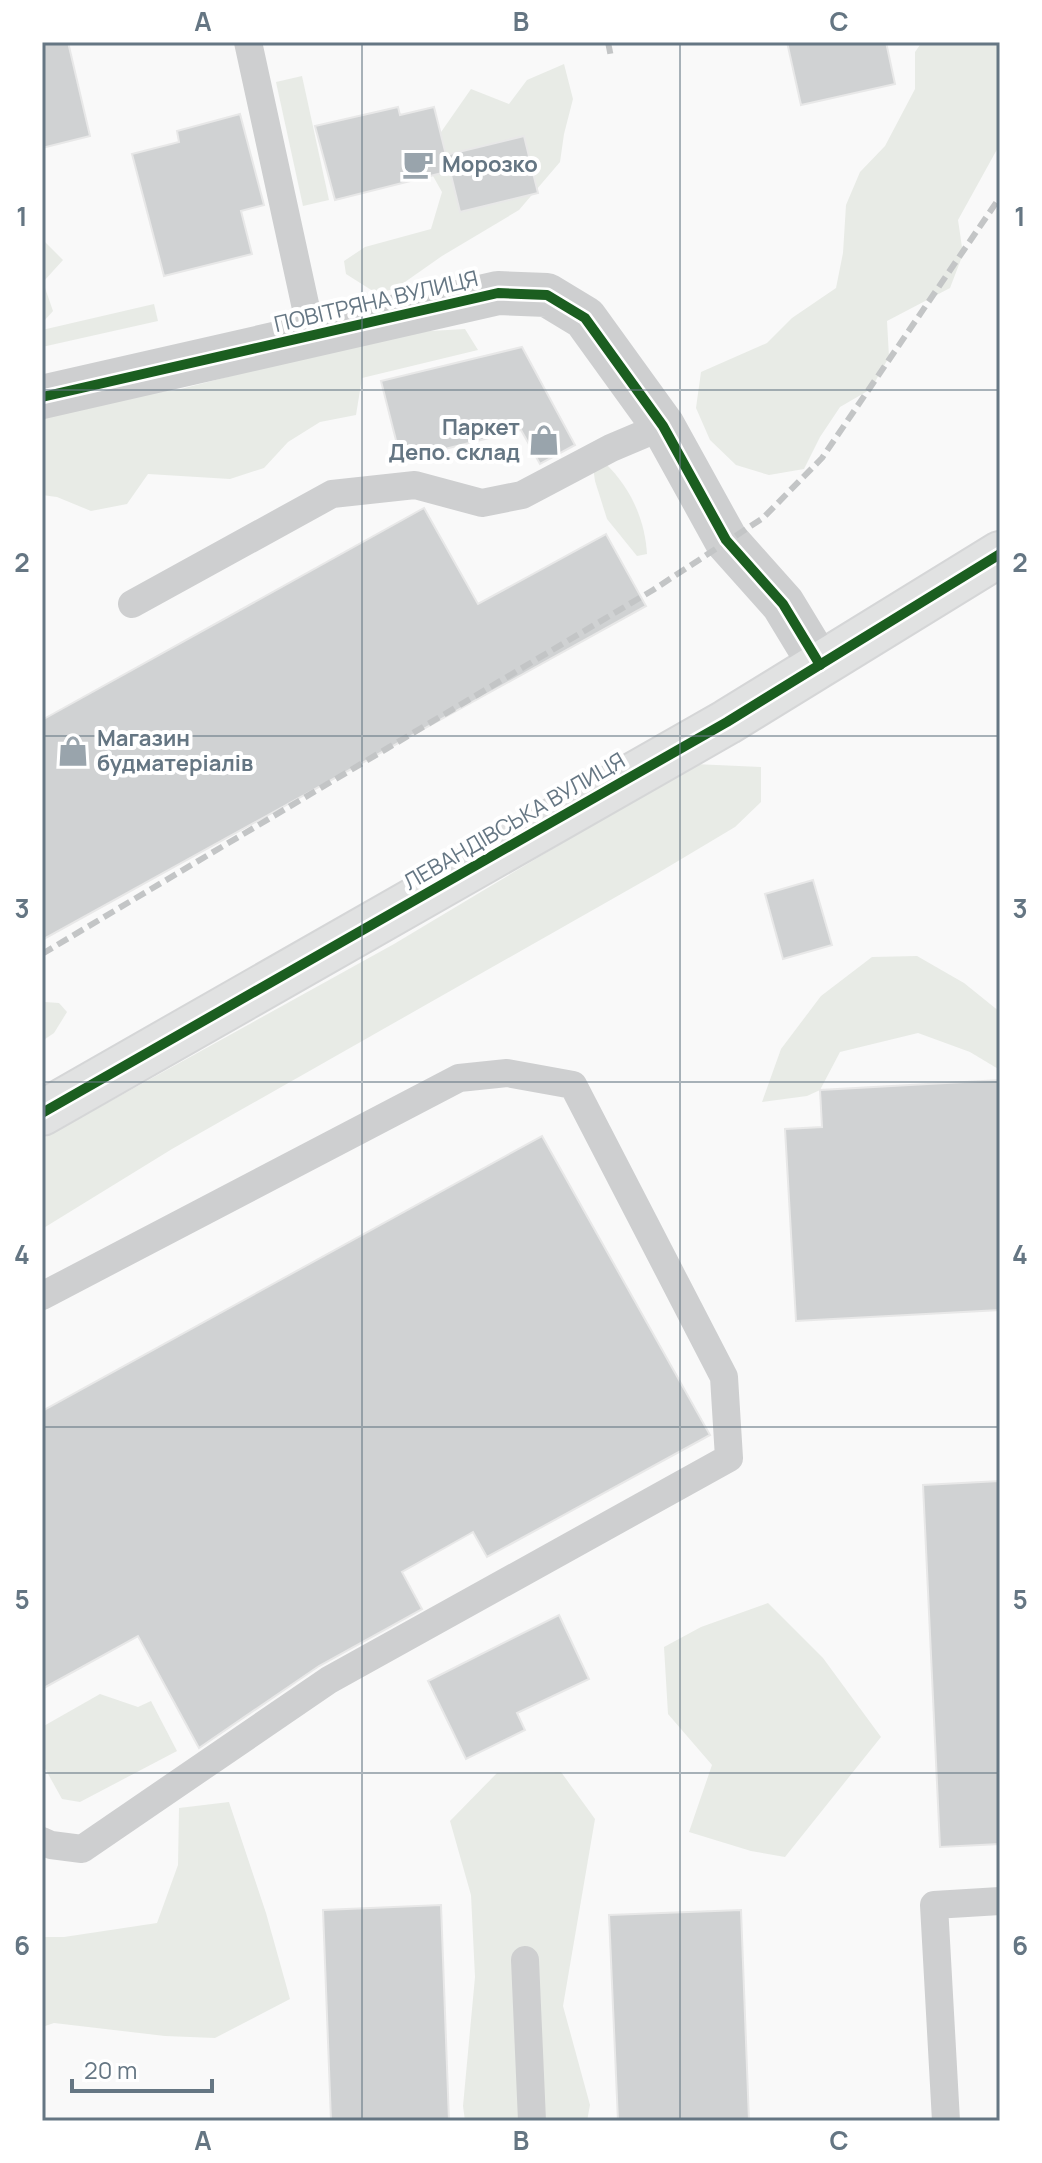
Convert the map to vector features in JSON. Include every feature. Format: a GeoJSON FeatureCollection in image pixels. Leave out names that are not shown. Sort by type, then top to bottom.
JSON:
{"type":"FeatureCollection","features":[{"type":"Feature","properties":{"kind":"main road","name":"ЛЕВАНДІВСЬКА ВУЛИЦЯ"},"geometry":{"type":"LineString","coordinates":[[42,1113],[582,806],[1000,554]]}},
{"type":"Feature","properties":{"kind":"street","name":"ПОВІТРЯНА ВУЛИЦЯ"},"geometry":{"type":"LineString","coordinates":[[42,397],[498,293],[547,295],[585,318],[663,426],[726,540],[783,604],[820,665]]}},
{"type":"Feature","properties":{"kind":"lane"},"geometry":{"type":"LineString","coordinates":[[248,42],[312,336]]}},
{"type":"Feature","properties":{"kind":"lane"},"geometry":{"type":"LineString","coordinates":[[132,604],[332,494],[415,485],[482,503],[522,495],[611,448],[663,426]]}},
{"type":"Feature","properties":{"kind":"lane"},"geometry":{"type":"LineString","coordinates":[[42,1296],[459,1078],[507,1073],[573,1085],[724,1377],[729,1458],[329,1680],[82,1849],[42,1841]]}},
{"type":"Feature","properties":{"kind":"lane"},"geometry":{"type":"LineString","coordinates":[[946,2121],[934,1905],[1000,1901]]}},
{"type":"Feature","properties":{"kind":"lane"},"geometry":{"type":"LineString","coordinates":[[525,1960],[532,2121]]}},
{"type":"Feature","properties":{"kind":"shaded area"},"geometry":{"type":"Polygon","coordinates":[[[922,42],[1000,42],[1000,144],[958,220],[963,254],[950,288],[887,321],[889,357],[871,389],[840,407],[804,469],[769,475],[736,465],[710,440],[696,408],[701,372],[767,343],[792,318],[836,288],[843,253],[846,205],[860,172],[885,146],[915,89],[915,52],[922,42]]]}},
{"type":"Feature","properties":{"kind":"shaded area"},"geometry":{"type":"Polygon","coordinates":[[[564,64],[573,99],[560,162],[519,210],[442,256],[395,289],[376,293],[346,274],[344,261],[365,247],[431,229],[442,192],[420,153],[439,135],[471,89],[509,104],[527,80],[564,64]]]}},
{"type":"Feature","properties":{"kind":"shaded area"},"geometry":{"type":"Polygon","coordinates":[[[302,76],[329,200],[303,206],[276,82],[302,76]]]}},
{"type":"Feature","properties":{"kind":"shaded area"},"geometry":{"type":"Polygon","coordinates":[[[42,239],[63,260],[43,282],[53,311],[42,323],[42,239]]]}},
{"type":"Feature","properties":{"kind":"shaded area"},"geometry":{"type":"Polygon","coordinates":[[[154,304],[158,321],[42,347],[42,330],[154,304]]]}},
{"type":"Feature","properties":{"kind":"shaded area"},"geometry":{"type":"Polygon","coordinates":[[[465,329],[478,350],[362,378],[356,415],[320,422],[288,442],[264,468],[230,479],[148,474],[127,504],[91,511],[57,497],[42,495],[42,413],[137,391],[173,391],[396,333],[465,329]]]}},
{"type":"Feature","properties":{"kind":"shaded area"},"geometry":{"type":"Polygon","coordinates":[[[605,463],[622,482],[635,504],[647,554],[637,556],[607,519],[593,467],[605,463]]]}},
{"type":"Feature","properties":{"kind":"shaded area"},"geometry":{"type":"Polygon","coordinates":[[[694,764],[761,767],[761,802],[735,827],[658,873],[172,1149],[42,1229],[42,1139],[394,944],[694,764]]]}},
{"type":"Feature","properties":{"kind":"shaded area"},"geometry":{"type":"Polygon","coordinates":[[[917,956],[964,983],[1000,1012],[1000,1070],[970,1052],[918,1033],[840,1052],[820,1090],[807,1096],[762,1102],[781,1049],[821,996],[872,957],[917,956]]]}},
{"type":"Feature","properties":{"kind":"shaded area"},"geometry":{"type":"Polygon","coordinates":[[[59,1003],[67,1012],[54,1033],[42,1041],[42,1004],[59,1003]]]}},
{"type":"Feature","properties":{"kind":"shaded area"},"geometry":{"type":"Polygon","coordinates":[[[768,1603],[823,1658],[881,1737],[785,1857],[751,1851],[689,1832],[712,1765],[668,1714],[664,1647],[701,1627],[768,1603]]]}},
{"type":"Feature","properties":{"kind":"shaded area"},"geometry":{"type":"Polygon","coordinates":[[[100,1694],[138,1707],[151,1701],[177,1751],[80,1802],[62,1799],[42,1763],[42,1727],[100,1694]]]}},
{"type":"Feature","properties":{"kind":"shaded area"},"geometry":{"type":"Polygon","coordinates":[[[561,1772],[595,1819],[563,2006],[590,2105],[587,2121],[465,2121],[463,2106],[475,1977],[471,1895],[450,1821],[497,1773],[561,1772]]]}},
{"type":"Feature","properties":{"kind":"shaded area"},"geometry":{"type":"Polygon","coordinates":[[[229,1802],[266,1913],[290,1999],[215,2038],[165,2036],[54,2023],[42,2027],[42,1937],[64,1937],[157,1923],[178,1865],[179,1808],[229,1802]]]}},
{"type":"Feature","properties":{"kind":"building"},"geometry":{"type":"Polygon","coordinates":[[[42,42],[68,42],[90,136],[42,148],[42,42]]]}},
{"type":"Feature","properties":{"kind":"building"},"geometry":{"type":"Polygon","coordinates":[[[787,42],[886,42],[895,84],[801,105],[787,42]]]}},
{"type":"Feature","properties":{"kind":"building"},"geometry":{"type":"Polygon","coordinates":[[[398,107],[400,115],[434,107],[446,155],[524,136],[538,193],[460,212],[450,171],[335,200],[315,126],[398,107]]]}},
{"type":"Feature","properties":{"kind":"building"},"geometry":{"type":"Polygon","coordinates":[[[240,114],[264,205],[241,211],[252,254],[164,276],[132,154],[179,142],[177,131],[240,114]]]}},
{"type":"Feature","properties":{"kind":"building"},"geometry":{"type":"Polygon","coordinates":[[[522,347],[575,445],[540,464],[521,430],[401,460],[381,381],[522,347]]]}},
{"type":"Feature","properties":{"kind":"building"},"geometry":{"type":"Polygon","coordinates":[[[424,508],[478,604],[606,534],[646,606],[42,940],[42,720],[424,508]]]}},
{"type":"Feature","properties":{"kind":"building"},"geometry":{"type":"Polygon","coordinates":[[[813,880],[832,945],[783,959],[765,894],[813,880]]]}},
{"type":"Feature","properties":{"kind":"building"},"geometry":{"type":"Polygon","coordinates":[[[1000,1080],[1000,1310],[796,1321],[785,1129],[822,1127],[820,1090],[1000,1080]]]}},
{"type":"Feature","properties":{"kind":"building"},"geometry":{"type":"Polygon","coordinates":[[[542,1136],[710,1435],[487,1557],[473,1532],[402,1572],[422,1609],[319,1666],[199,1748],[138,1636],[42,1689],[42,1411],[542,1136]]]}},
{"type":"Feature","properties":{"kind":"building"},"geometry":{"type":"Polygon","coordinates":[[[1000,1481],[1000,1844],[940,1847],[923,1485],[1000,1481]]]}},
{"type":"Feature","properties":{"kind":"building"},"geometry":{"type":"Polygon","coordinates":[[[559,1615],[589,1679],[517,1713],[525,1730],[466,1759],[428,1681],[559,1615]]]}},
{"type":"Feature","properties":{"kind":"building"},"geometry":{"type":"Polygon","coordinates":[[[441,1905],[449,2121],[331,2121],[323,1910],[441,1905]]]}},
{"type":"Feature","properties":{"kind":"building"},"geometry":{"type":"Polygon","coordinates":[[[741,1910],[749,2121],[618,2121],[609,1915],[741,1910]]]}},
{"type":"Feature","properties":{"kind":"railway"},"geometry":{"type":"LineString","coordinates":[[608,42],[611,57]]}},
{"type":"Feature","properties":{"kind":"railway"},"geometry":{"type":"LineString","coordinates":[[42,954],[653,590],[763,518],[822,458],[1000,197]]}},
{"type":"Feature","properties":{"kind":"cycle path"},"geometry":{"type":"LineString","coordinates":[[42,397],[498,293],[547,295],[585,318],[663,426],[726,540],[783,604],[820,665]]}},
{"type":"Feature","properties":{"kind":"cycle path"},"geometry":{"type":"LineString","coordinates":[[42,1113],[727,722],[1000,554]]}},
{"type":"Feature","properties":{"kind":"place","name":"Морозко"},"geometry":{"type":"Point","coordinates":[418,164]}},
{"type":"Feature","properties":{"kind":"place","name":"Паркет Депо. склад"},"geometry":{"type":"Point","coordinates":[544,440]}},
{"type":"Feature","properties":{"kind":"place","name":"Магазин будматеріалів"},"geometry":{"type":"Point","coordinates":[73,751]}}]}
